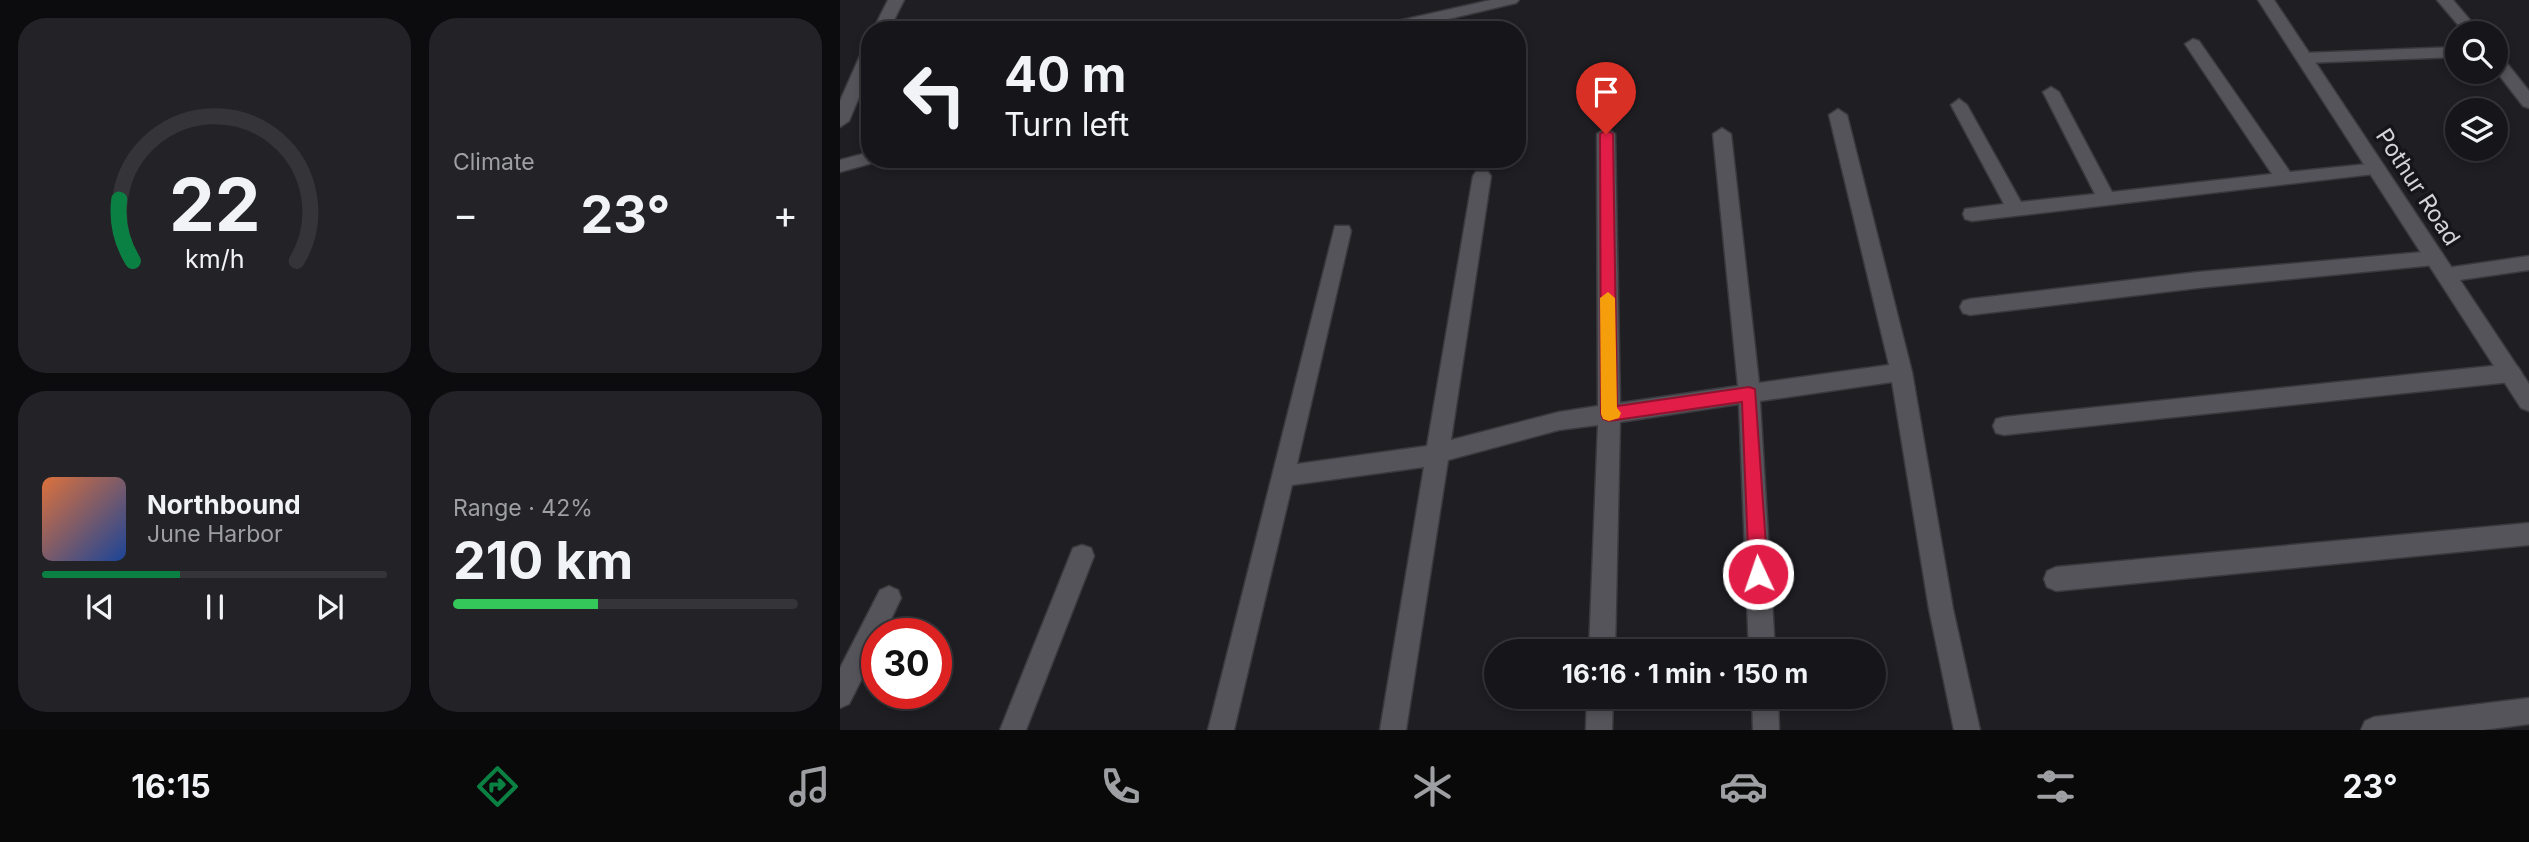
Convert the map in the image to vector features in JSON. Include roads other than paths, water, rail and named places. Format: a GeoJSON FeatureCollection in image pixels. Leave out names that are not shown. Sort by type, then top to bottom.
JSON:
{"type":"FeatureCollection","features":[{"type":"Feature","properties":{"kind":"street"},"geometry":{"type":"LineString","coordinates":[[886,21],[896,0]]}},
{"type":"Feature","properties":{"kind":"street"},"geometry":{"type":"LineString","coordinates":[[1419,21],[1511,0]]}},
{"type":"Feature","properties":{"kind":"street","name":"Pothur Road"},"geometry":{"type":"LineString","coordinates":[[2266,0],[2529,401]]}},
{"type":"Feature","properties":{"kind":"street"},"geometry":{"type":"LineString","coordinates":[[2445,0],[2463,21]]}},
{"type":"Feature","properties":{"kind":"street"},"geometry":{"type":"LineString","coordinates":[[2193,44],[2284,178]]}},
{"type":"Feature","properties":{"kind":"street"},"geometry":{"type":"LineString","coordinates":[[2304,58],[2445,52]]}},
{"type":"Feature","properties":{"kind":"street"},"geometry":{"type":"LineString","coordinates":[[840,121],[861,72]]}},
{"type":"Feature","properties":{"kind":"street"},"geometry":{"type":"LineString","coordinates":[[2508,76],[2529,102]]}},
{"type":"Feature","properties":{"kind":"street"},"geometry":{"type":"LineString","coordinates":[[2051,92],[2107,199]]}},
{"type":"Feature","properties":{"kind":"street"},"geometry":{"type":"LineString","coordinates":[[1959,105],[2016,209]]}},
{"type":"Feature","properties":{"kind":"street"},"geometry":{"type":"LineString","coordinates":[[1838,115],[1900,372],[1941,609],[1967,730]]}},
{"type":"Feature","properties":{"kind":"street"},"geometry":{"type":"LineString","coordinates":[[1602,639],[1609,414],[1606,134]]}},
{"type":"Feature","properties":{"kind":"street"},"geometry":{"type":"LineString","coordinates":[[1722,134],[1749,394],[1761,639]]}},
{"type":"Feature","properties":{"kind":"street"},"geometry":{"type":"LineString","coordinates":[[840,166],[861,160]]}},
{"type":"Feature","properties":{"kind":"street"},"geometry":{"type":"LineString","coordinates":[[1972,214],[2377,169]]}},
{"type":"Feature","properties":{"kind":"street"},"geometry":{"type":"LineString","coordinates":[[1393,730],[1482,176]]}},
{"type":"Feature","properties":{"kind":"street"},"geometry":{"type":"LineString","coordinates":[[1220,730],[1342,230]]}},
{"type":"Feature","properties":{"kind":"street"},"geometry":{"type":"LineString","coordinates":[[1969,307],[2198,280],[2529,263]]}},
{"type":"Feature","properties":{"kind":"street"},"geometry":{"type":"LineString","coordinates":[[1283,476],[1419,458],[1559,421],[1900,372]]}},
{"type":"Feature","properties":{"kind":"street"},"geometry":{"type":"LineString","coordinates":[[2004,426],[2511,373]]}},
{"type":"Feature","properties":{"kind":"street"},"geometry":{"type":"LineString","coordinates":[[2056,579],[2529,534]]}},
{"type":"Feature","properties":{"kind":"street"},"geometry":{"type":"LineString","coordinates":[[1013,730],[1082,556]]}},
{"type":"Feature","properties":{"kind":"street"},"geometry":{"type":"LineString","coordinates":[[840,695],[889,598]]}},
{"type":"Feature","properties":{"kind":"street"},"geometry":{"type":"LineString","coordinates":[[1599,730],[1600,709]]}},
{"type":"Feature","properties":{"kind":"street"},"geometry":{"type":"LineString","coordinates":[[1765,709],[1766,730]]}},
{"type":"Feature","properties":{"kind":"street"},"geometry":{"type":"LineString","coordinates":[[2374,730],[2529,711]]}}]}
